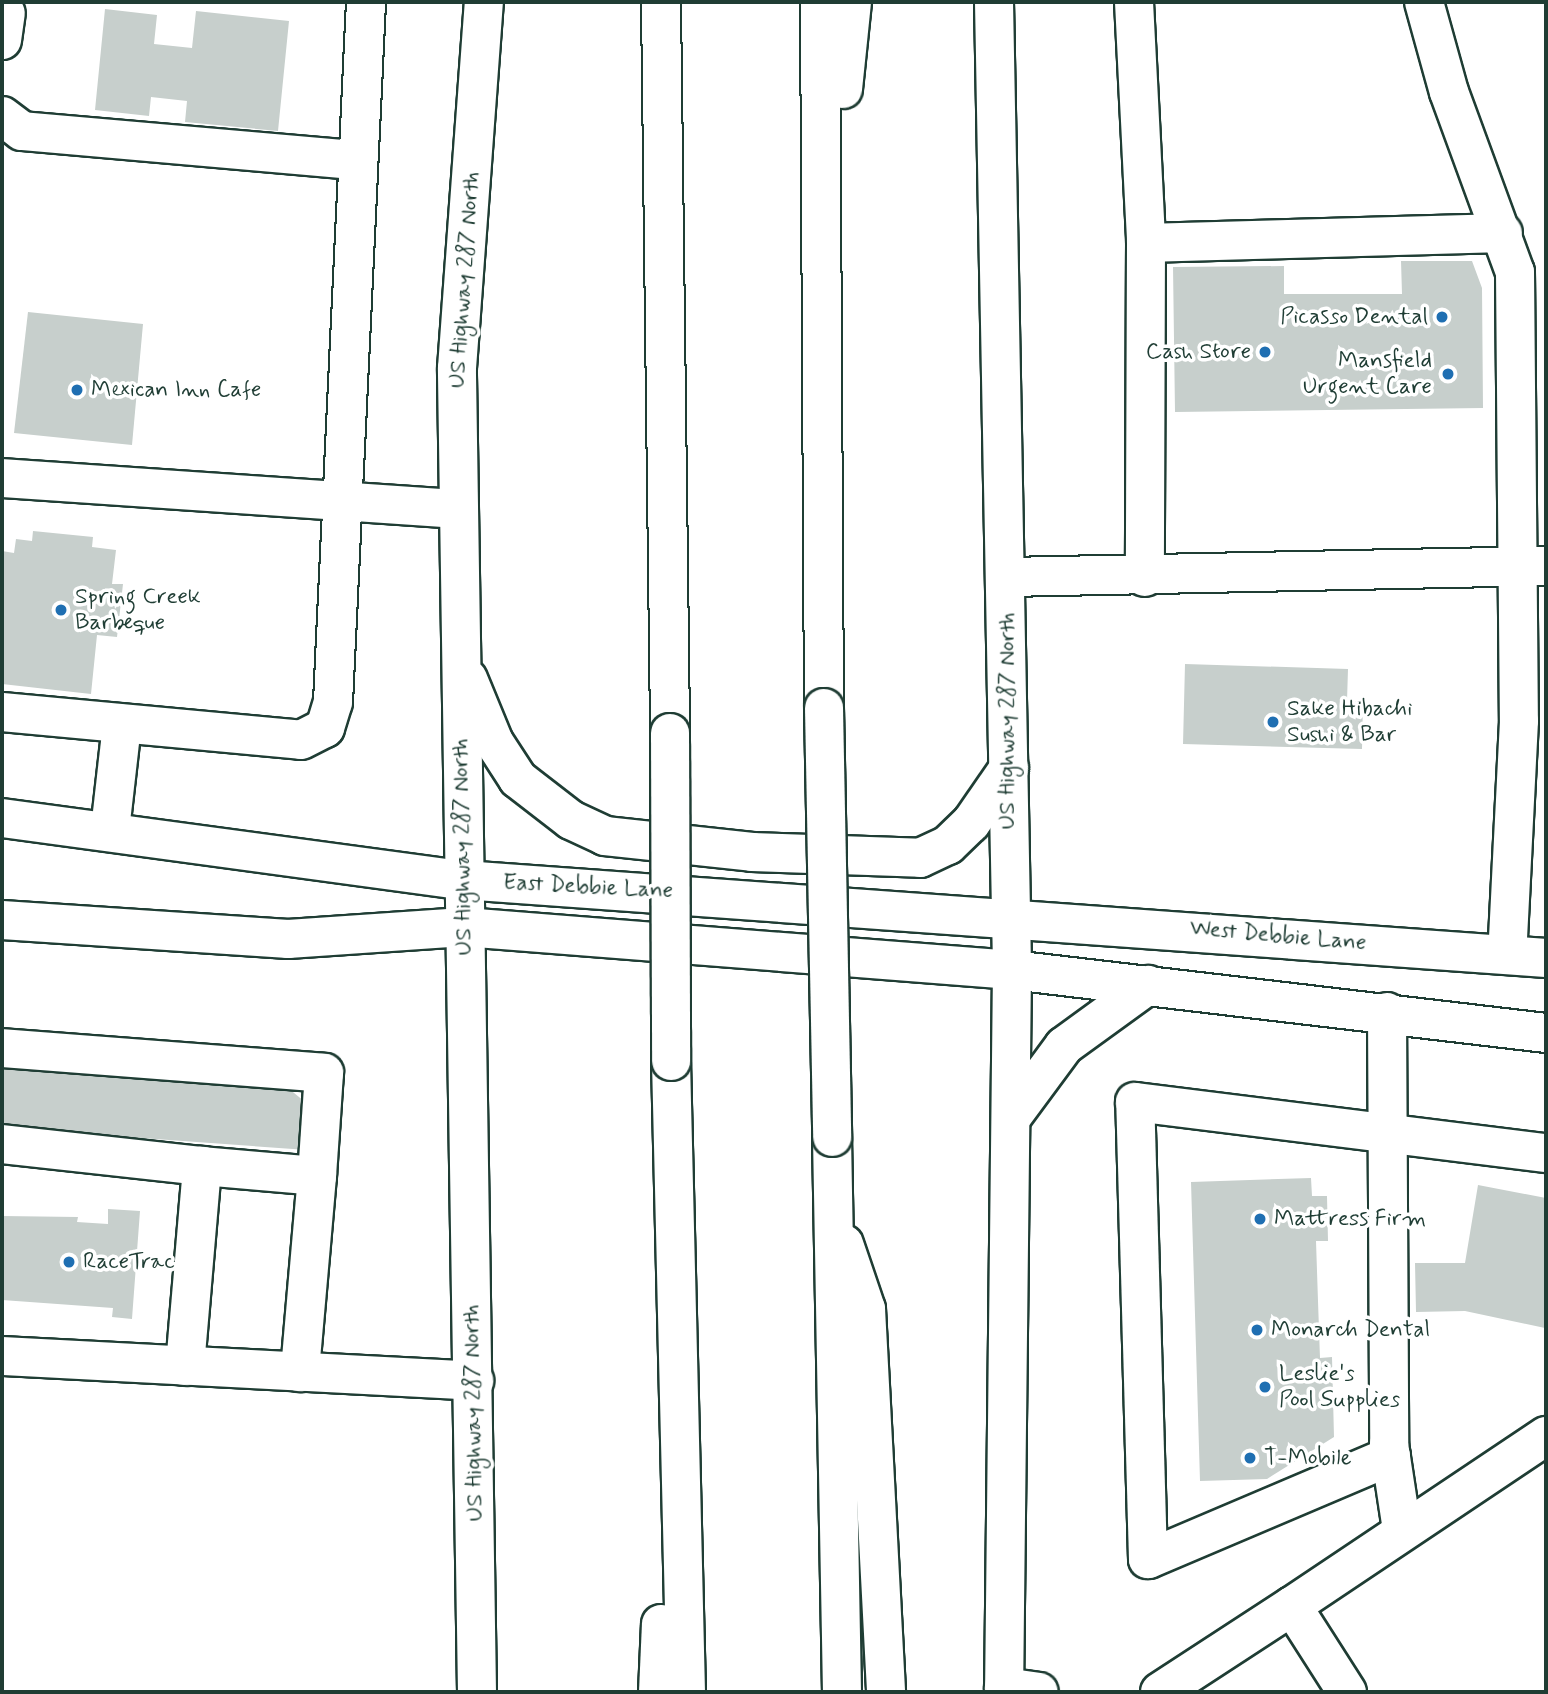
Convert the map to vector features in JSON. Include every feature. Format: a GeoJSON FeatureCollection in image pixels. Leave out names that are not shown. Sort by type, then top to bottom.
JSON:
{"type":"FeatureCollection","features":[{"type":"Feature","properties":{"kind":"main road"},"geometry":{"type":"LineString","coordinates":[[2,712],[301,740],[324,728],[333,702],[355,160],[366,2]]}},
{"type":"Feature","properties":{"kind":"main road","name":"US Highway 287 North"},"geometry":{"type":"LineString","coordinates":[[477,1692],[457,368],[484,2]]}},
{"type":"Feature","properties":{"kind":"main road"},"geometry":{"type":"LineString","coordinates":[[661,2],[671,1061],[686,1692]]}},
{"type":"Feature","properties":{"kind":"main road"},"geometry":{"type":"LineString","coordinates":[[820,2],[825,251],[824,708],[831,1208],[842,1692]]}},
{"type":"Feature","properties":{"kind":"main road"},"geometry":{"type":"LineString","coordinates":[[825,251],[852,2]]}},
{"type":"Feature","properties":{"kind":"main road","name":"US Highway 287 North"},"geometry":{"type":"LineString","coordinates":[[994,2],[1007,577],[1012,970],[1015,1691]]}},
{"type":"Feature","properties":{"kind":"main road"},"geometry":{"type":"LineString","coordinates":[[1134,2],[1146,243],[1145,577]]}},
{"type":"Feature","properties":{"kind":"main road"},"geometry":{"type":"LineString","coordinates":[[1424,2],[1449,92],[1503,233],[1515,272],[1532,567],[1531,841],[1507,955]]}},
{"type":"Feature","properties":{"kind":"main road"},"geometry":{"type":"LineString","coordinates":[[2,116],[22,131],[355,160]]}},
{"type":"Feature","properties":{"kind":"main road"},"geometry":{"type":"LineString","coordinates":[[1146,243],[1503,233]]}},
{"type":"Feature","properties":{"kind":"main road"},"geometry":{"type":"LineString","coordinates":[[2,478],[458,509]]}},
{"type":"Feature","properties":{"kind":"main road"},"geometry":{"type":"LineString","coordinates":[[1007,577],[1145,577],[1532,567]]}},
{"type":"Feature","properties":{"kind":"main road"},"geometry":{"type":"LineString","coordinates":[[460,661],[494,743],[518,779],[571,820],[605,836],[752,852],[920,858],[948,845],[971,822],[1009,768]]}},
{"type":"Feature","properties":{"kind":"main road"},"geometry":{"type":"LineString","coordinates":[[110,830],[122,724]]}},
{"type":"Feature","properties":{"kind":"main road","name":"East Debbie Lane"},"geometry":{"type":"LineString","coordinates":[[2,818],[110,830],[463,880],[1010,915]]}},
{"type":"Feature","properties":{"kind":"main road","name":"West Debbie Lane"},"geometry":{"type":"LineString","coordinates":[[1010,915],[1546,958]]}},
{"type":"Feature","properties":{"kind":"main road","name":"East Debbie Lane"},"geometry":{"type":"LineString","coordinates":[[2,920],[288,939],[464,927],[1012,970]]}},
{"type":"Feature","properties":{"kind":"main road"},"geometry":{"type":"LineString","coordinates":[[1012,970],[1387,1012],[1546,1033]]}},
{"type":"Feature","properties":{"kind":"main road"},"geometry":{"type":"LineString","coordinates":[[1011,1118],[1070,1040],[1148,985]]}},
{"type":"Feature","properties":{"kind":"main road"},"geometry":{"type":"LineString","coordinates":[[1387,1012],[1391,1457],[1402,1530]]}},
{"type":"Feature","properties":{"kind":"main road"},"geometry":{"type":"LineString","coordinates":[[2,1048],[324,1073],[300,1372]]}},
{"type":"Feature","properties":{"kind":"main road"},"geometry":{"type":"LineString","coordinates":[[1391,1457],[1148,1559],[1135,1102],[1389,1131],[1546,1153]]}},
{"type":"Feature","properties":{"kind":"main road"},"geometry":{"type":"LineString","coordinates":[[2,1144],[317,1176]]}},
{"type":"Feature","properties":{"kind":"main road"},"geometry":{"type":"LineString","coordinates":[[185,1366],[202,1166]]}},
{"type":"Feature","properties":{"kind":"main road"},"geometry":{"type":"LineString","coordinates":[[831,1208],[866,1309],[886,1692]]}},
{"type":"Feature","properties":{"kind":"main road"},"geometry":{"type":"LineString","coordinates":[[2,1356],[474,1381]]}},
{"type":"Feature","properties":{"kind":"main road"},"geometry":{"type":"LineString","coordinates":[[1160,1692],[1546,1436]]}},
{"type":"Feature","properties":{"kind":"main road"},"geometry":{"type":"LineString","coordinates":[[658,1692],[680,1458]]}},
{"type":"Feature","properties":{"kind":"main road"},"geometry":{"type":"LineString","coordinates":[[1292,1606],[1348,1692]]}},
{"type":"Feature","properties":{"kind":"building"},"geometry":{"type":"Polygon","coordinates":[[[105,9],[157,15],[154,44],[192,48],[196,11],[289,21],[278,131],[185,122],[187,101],[151,97],[149,116],[95,110],[105,9]]]}},
{"type":"Feature","properties":{"kind":"building"},"geometry":{"type":"Polygon","coordinates":[[[1401,261],[1472,261],[1482,288],[1483,408],[1175,412],[1173,267],[1284,266],[1284,294],[1402,294],[1401,261]]]}},
{"type":"Feature","properties":{"kind":"building","name":"Mexican Inn Cafe"},"geometry":{"type":"Polygon","coordinates":[[[28,312],[143,324],[132,445],[14,433],[28,312]]]}},
{"type":"Feature","properties":{"kind":"building","name":"Spring Creek Barbeque"},"geometry":{"type":"Polygon","coordinates":[[[33,531],[93,537],[92,547],[116,550],[112,584],[123,584],[117,637],[97,635],[91,694],[2,684],[2,551],[14,553],[16,539],[32,541],[33,531]]]}},
{"type":"Feature","properties":{"kind":"building","name":"Sake Hibachi Sushi & Bar"},"geometry":{"type":"Polygon","coordinates":[[[1185,664],[1348,669],[1347,701],[1363,701],[1362,749],[1183,744],[1185,664]]]}},
{"type":"Feature","properties":{"kind":"building"},"geometry":{"type":"Polygon","coordinates":[[[2,1068],[288,1088],[310,1106],[307,1150],[2,1128],[2,1068]]]}},
{"type":"Feature","properties":{"kind":"building"},"geometry":{"type":"Polygon","coordinates":[[[1311,1178],[1312,1196],[1327,1196],[1328,1241],[1316,1241],[1320,1358],[1332,1357],[1334,1437],[1267,1479],[1200,1481],[1191,1182],[1311,1178]]]}},
{"type":"Feature","properties":{"kind":"building"},"geometry":{"type":"Polygon","coordinates":[[[1478,1185],[1546,1198],[1545,1328],[1465,1311],[1416,1312],[1415,1263],[1465,1263],[1478,1185]]]}},
{"type":"Feature","properties":{"kind":"building","name":"RaceTrac"},"geometry":{"type":"Polygon","coordinates":[[[108,1209],[140,1211],[132,1319],[112,1317],[113,1308],[2,1300],[2,1216],[78,1217],[77,1222],[108,1224],[108,1209]]]}},
{"type":"Feature","properties":{"kind":"place","name":"Picasso Dental"},"geometry":{"type":"Point","coordinates":[1442,317]}},
{"type":"Feature","properties":{"kind":"place","name":"Cash Store"},"geometry":{"type":"Point","coordinates":[1265,352]}},
{"type":"Feature","properties":{"kind":"place","name":"Mansfield Urgent Care"},"geometry":{"type":"Point","coordinates":[1448,374]}},
{"type":"Feature","properties":{"kind":"place","name":"Mexican Inn Cafe"},"geometry":{"type":"Point","coordinates":[77,390]}},
{"type":"Feature","properties":{"kind":"place","name":"Spring Creek Barbeque"},"geometry":{"type":"Point","coordinates":[61,610]}},
{"type":"Feature","properties":{"kind":"place","name":"Sake Hibachi Sushi & Bar"},"geometry":{"type":"Point","coordinates":[1273,722]}},
{"type":"Feature","properties":{"kind":"place","name":"Mattress Firm"},"geometry":{"type":"Point","coordinates":[1260,1219]}},
{"type":"Feature","properties":{"kind":"place","name":"RaceTrac"},"geometry":{"type":"Point","coordinates":[69,1262]}},
{"type":"Feature","properties":{"kind":"place","name":"Monarch Dental"},"geometry":{"type":"Point","coordinates":[1257,1330]}},
{"type":"Feature","properties":{"kind":"place","name":"Leslie's Pool Supplies"},"geometry":{"type":"Point","coordinates":[1265,1387]}},
{"type":"Feature","properties":{"kind":"place","name":"T-Mobile"},"geometry":{"type":"Point","coordinates":[1250,1458]}}]}
